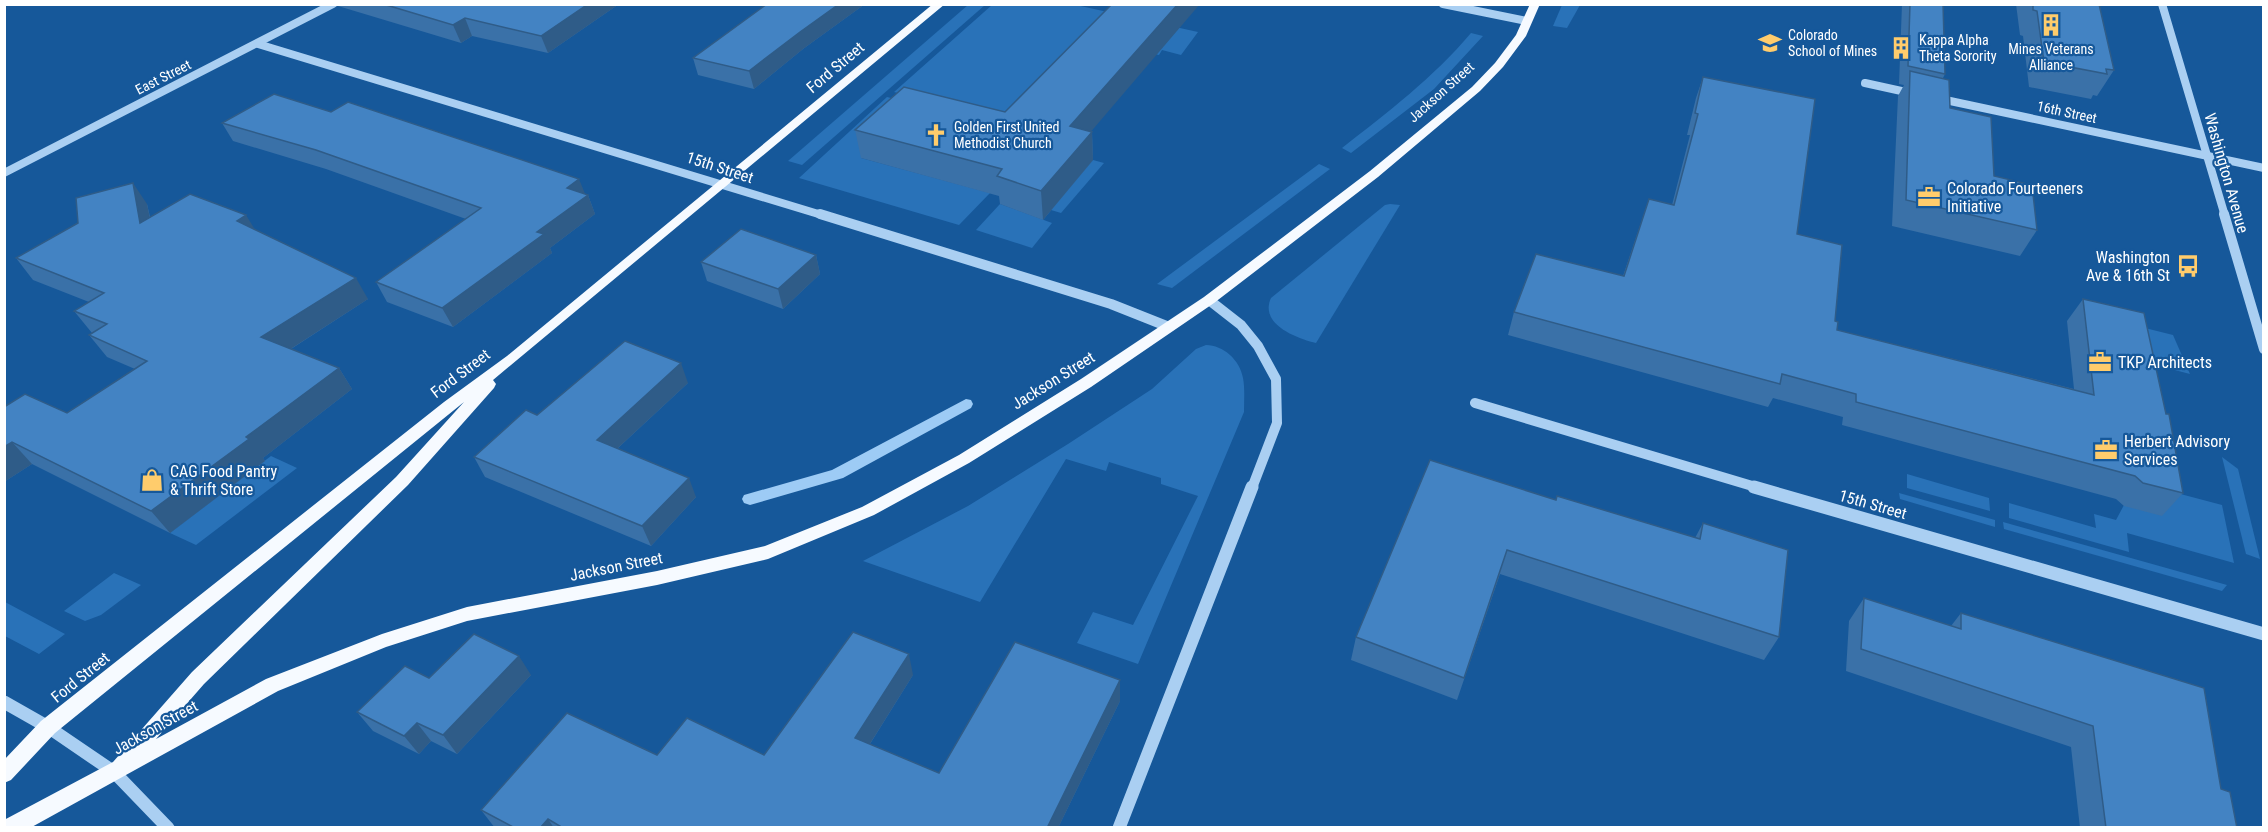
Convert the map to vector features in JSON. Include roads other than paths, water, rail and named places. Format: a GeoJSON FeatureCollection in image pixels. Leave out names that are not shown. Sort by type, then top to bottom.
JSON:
{"type":"FeatureCollection","features":[{"type":"Feature","properties":{"kind":"main road","name":"Ford Street"},"geometry":{"type":"LineString","coordinates":[[4,774],[48,727],[449,406],[512,359],[940,4]]}},
{"type":"Feature","properties":{"kind":"main road","name":"Jackson Street"},"geometry":{"type":"LineString","coordinates":[[10,828],[272,685],[382,641],[467,614],[657,578],[768,552],[868,511],[964,459],[1086,383],[1209,300],[1374,174],[1476,88],[1521,36],[1535,4]]}},
{"type":"Feature","properties":{"kind":"main road"},"geometry":{"type":"LineString","coordinates":[[114,772],[198,678],[402,482],[512,359]]}},
{"type":"Feature","properties":{"kind":"street","name":"East Street"},"geometry":{"type":"LineString","coordinates":[[4,173],[333,4]]}},
{"type":"Feature","properties":{"kind":"street"},"geometry":{"type":"LineString","coordinates":[[1443,4],[1527,21]]}},
{"type":"Feature","properties":{"kind":"street","name":"Washington Avenue"},"geometry":{"type":"LineString","coordinates":[[2162,4],[2264,349]]}},
{"type":"Feature","properties":{"kind":"street","name":"15th Street"},"geometry":{"type":"LineString","coordinates":[[258,44],[1111,303],[1169,327]]}},
{"type":"Feature","properties":{"kind":"street","name":"16th Street"},"geometry":{"type":"LineString","coordinates":[[1865,83],[2264,168]]}},
{"type":"Feature","properties":{"kind":"street"},"geometry":{"type":"LineString","coordinates":[[1119,828],[1277,423],[1276,379],[1258,346],[1241,325],[1209,300]]}},
{"type":"Feature","properties":{"kind":"street","name":"15th Street"},"geometry":{"type":"LineString","coordinates":[[1475,403],[1832,510],[2264,634]]}},
{"type":"Feature","properties":{"kind":"street"},"geometry":{"type":"LineString","coordinates":[[4,702],[48,727],[114,772],[168,828]]}},
{"type":"Feature","properties":{"kind":"waterway"},"geometry":{"type":"LineString","coordinates":[[750,499],[837,474],[966,404]]}},
{"type":"Feature","properties":{"kind":"place","name":"Mines Veterans Alliance"},"geometry":{"type":"Point","coordinates":[2051,25]}},
{"type":"Feature","properties":{"kind":"place","name":"Colorado School of Mines"},"geometry":{"type":"Point","coordinates":[1770,43]}},
{"type":"Feature","properties":{"kind":"place","name":"Kappa Alpha Theta Sorority"},"geometry":{"type":"Point","coordinates":[1901,48]}},
{"type":"Feature","properties":{"kind":"place","name":"Golden First United Methodist Church"},"geometry":{"type":"Point","coordinates":[936,135]}},
{"type":"Feature","properties":{"kind":"place","name":"Colorado Fourteeners Initiative"},"geometry":{"type":"Point","coordinates":[1929,197]}},
{"type":"Feature","properties":{"kind":"place","name":"Washington Ave & 16th St"},"geometry":{"type":"Point","coordinates":[2188,266]}},
{"type":"Feature","properties":{"kind":"place","name":"TKP Architects"},"geometry":{"type":"Point","coordinates":[2100,362]}},
{"type":"Feature","properties":{"kind":"place","name":"Herbert Advisory Services"},"geometry":{"type":"Point","coordinates":[2106,450]}},
{"type":"Feature","properties":{"kind":"place","name":"CAG Food Pantry & Thrift Store"},"geometry":{"type":"Point","coordinates":[152,480]}}]}
